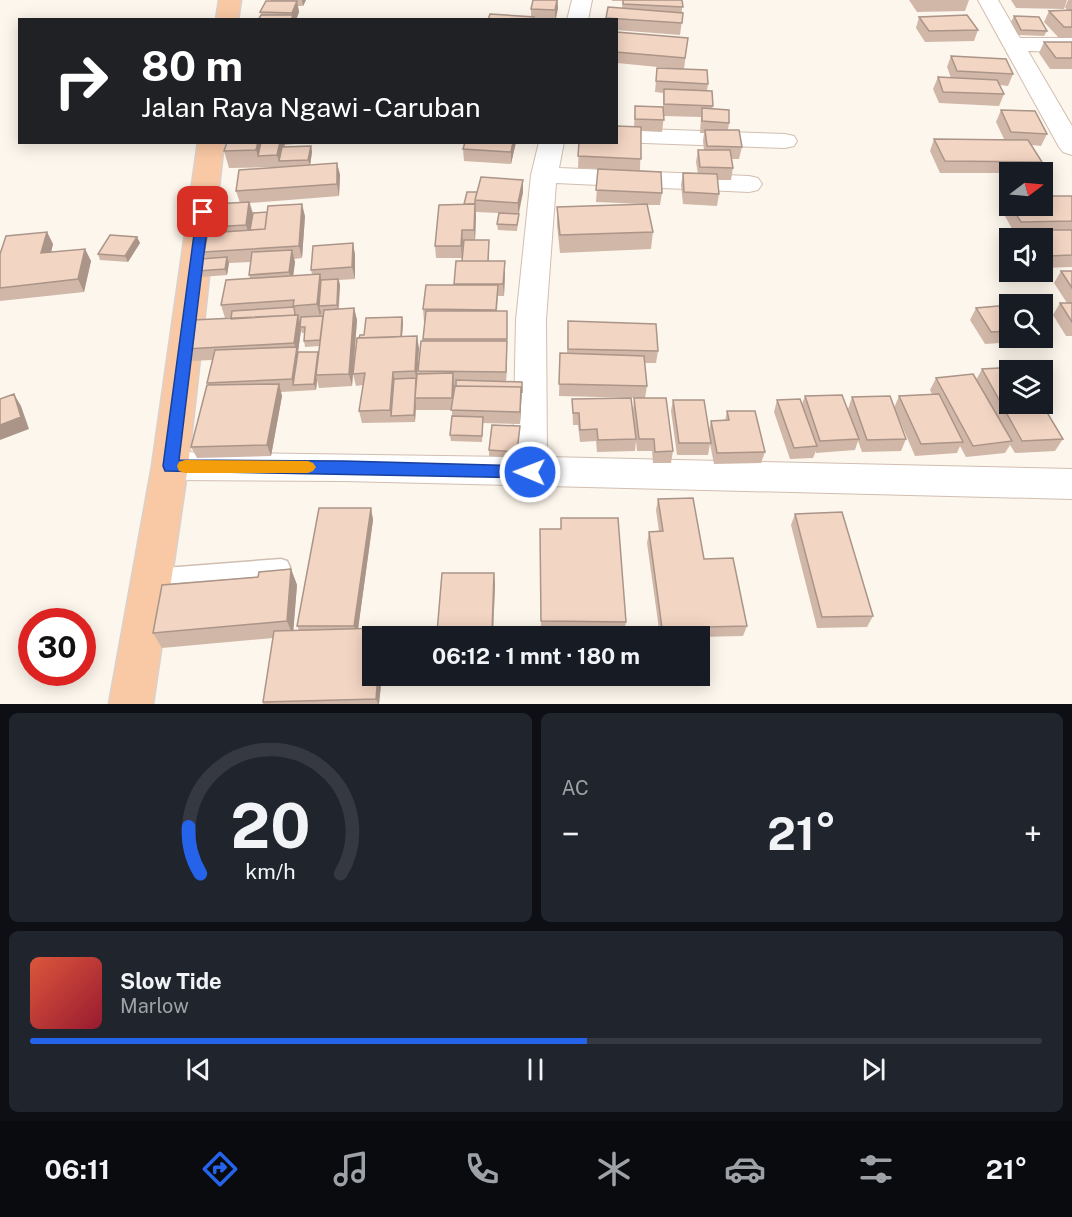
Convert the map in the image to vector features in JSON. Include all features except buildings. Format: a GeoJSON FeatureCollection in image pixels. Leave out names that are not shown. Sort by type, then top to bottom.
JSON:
{"type":"FeatureCollection","features":[{"type":"Feature","properties":{"kind":"highway"},"geometry":{"type":"LineString","coordinates":[[227,18],[230,0]]}},
{"type":"Feature","properties":{"kind":"highway"},"geometry":{"type":"LineString","coordinates":[[131,704],[167,488],[212,144]]}},
{"type":"Feature","properties":{"kind":"street"},"geometry":{"type":"LineString","coordinates":[[578,18],[582,0]]}},
{"type":"Feature","properties":{"kind":"street"},"geometry":{"type":"LineString","coordinates":[[988,0],[1072,147]]}},
{"type":"Feature","properties":{"kind":"street"},"geometry":{"type":"LineString","coordinates":[[1012,44],[1072,45]]}},
{"type":"Feature","properties":{"kind":"street"},"geometry":{"type":"LineString","coordinates":[[618,135],[785,141]]}},
{"type":"Feature","properties":{"kind":"street"},"geometry":{"type":"LineString","coordinates":[[530,472],[531,320],[544,175],[552,144]]}},
{"type":"Feature","properties":{"kind":"street"},"geometry":{"type":"LineString","coordinates":[[544,175],[749,184]]}},
{"type":"Feature","properties":{"kind":"street"},"geometry":{"type":"LineString","coordinates":[[167,488],[344,467],[1072,484]]}},
{"type":"Feature","properties":{"kind":"lane"},"geometry":{"type":"LineString","coordinates":[[152,577],[280,567]]}},
{"type":"Feature","properties":{"kind":"slow traffic"},"geometry":{"type":"LineString","coordinates":[[185,466],[308,467]]}},
{"type":"Feature","properties":{"kind":"route"},"geometry":{"type":"LineString","coordinates":[[203,212],[170,466],[344,467],[530,472]]}}]}
